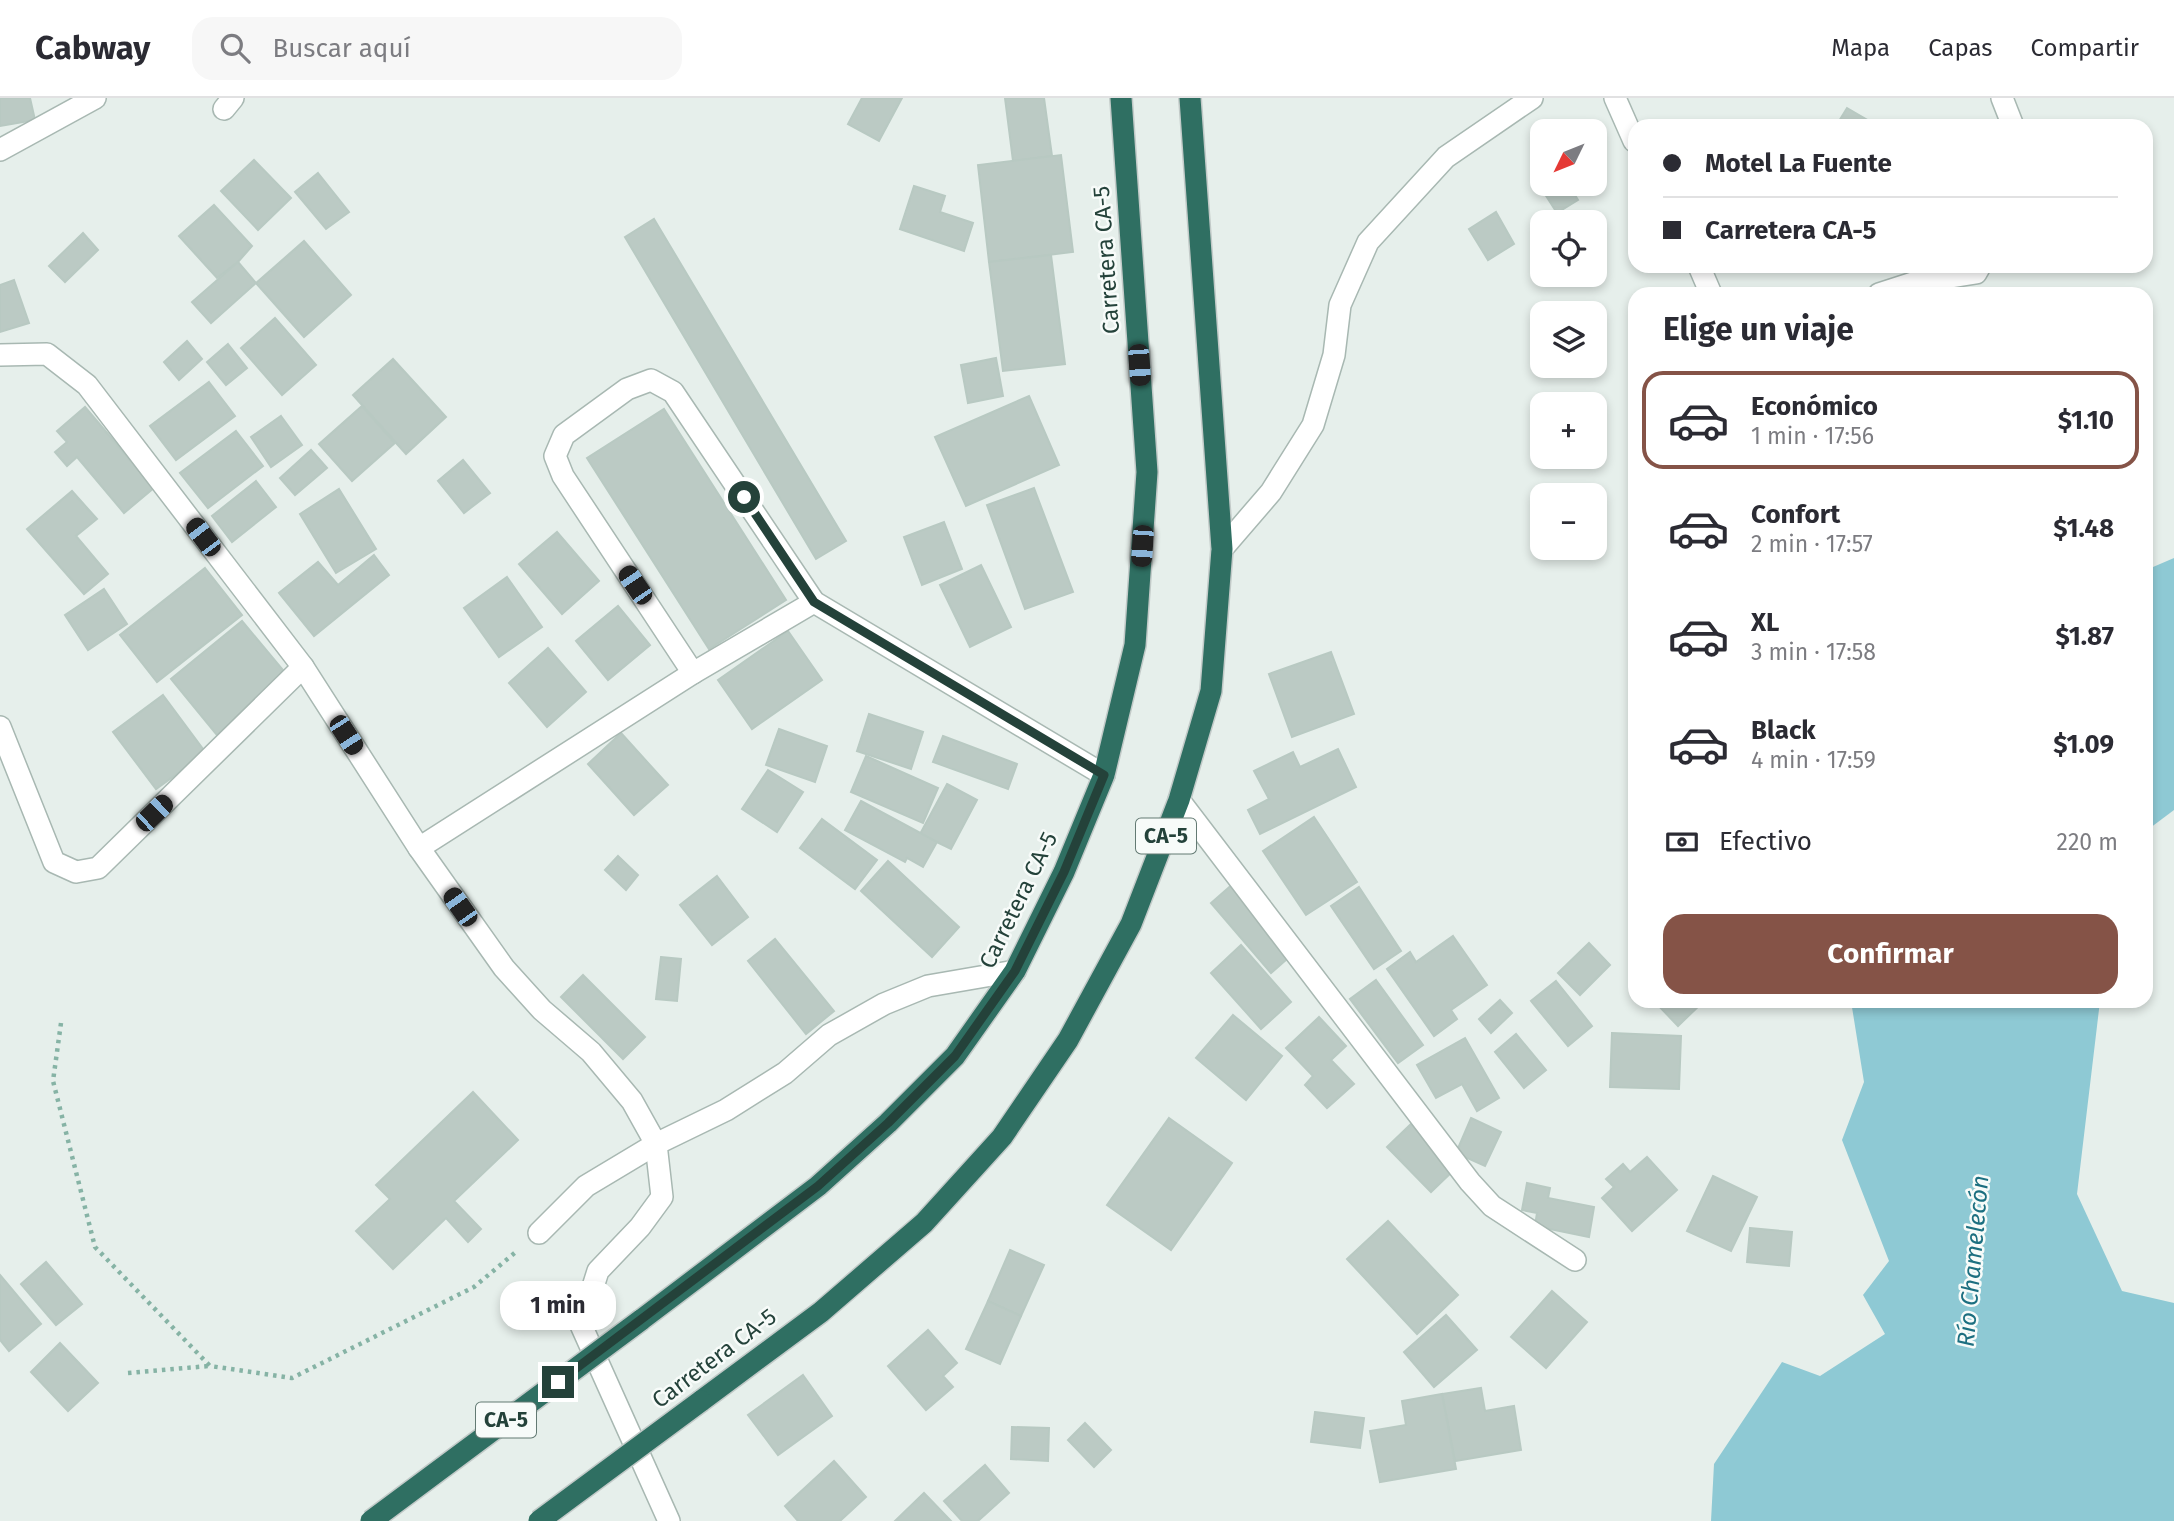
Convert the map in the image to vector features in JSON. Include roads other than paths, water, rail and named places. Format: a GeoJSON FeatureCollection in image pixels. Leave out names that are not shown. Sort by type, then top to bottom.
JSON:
{"type":"FeatureCollection","features":[{"type":"Feature","properties":{"kind":"highway","name":"Carretera CA-5"},"geometry":{"type":"LineString","coordinates":[[371,1521],[818,1186],[888,1123],[955,1056],[1015,971],[1064,872],[1104,775],[1135,645],[1147,472],[1121,98]]}},
{"type":"Feature","properties":{"kind":"highway","name":"Carretera CA-5"},"geometry":{"type":"LineString","coordinates":[[539,1521],[821,1312],[924,1223],[1002,1137],[1068,1040],[1131,924],[1179,800],[1211,691],[1222,549],[1189,98]]}},
{"type":"Feature","properties":{"kind":"street"},"geometry":{"type":"LineString","coordinates":[[0,150],[95,98]]}},
{"type":"Feature","properties":{"kind":"street"},"geometry":{"type":"LineString","coordinates":[[1222,549],[1271,492],[1313,425],[1334,355],[1340,305],[1367,242],[1446,157],[1532,98]]}},
{"type":"Feature","properties":{"kind":"street"},"geometry":{"type":"LineString","coordinates":[[1615,98],[1628,127]]}},
{"type":"Feature","properties":{"kind":"street"},"geometry":{"type":"LineString","coordinates":[[2002,98],[2010,119]]}},
{"type":"Feature","properties":{"kind":"street"},"geometry":{"type":"LineString","coordinates":[[1901,287],[1976,273]]}},
{"type":"Feature","properties":{"kind":"street"},"geometry":{"type":"LineString","coordinates":[[0,355],[47,354],[87,385],[303,667],[419,848],[505,968],[542,1010],[591,1052],[632,1101],[656,1144],[662,1197],[640,1227],[598,1271],[581,1325],[669,1521]]}},
{"type":"Feature","properties":{"kind":"street"},"geometry":{"type":"LineString","coordinates":[[693,673],[563,476],[555,456],[564,435],[627,389],[651,380],[673,392],[814,602],[1104,775]]}},
{"type":"Feature","properties":{"kind":"street"},"geometry":{"type":"LineString","coordinates":[[419,848],[693,673],[814,602]]}},
{"type":"Feature","properties":{"kind":"street"},"geometry":{"type":"LineString","coordinates":[[0,727],[54,862],[76,872],[98,868],[303,667]]}},
{"type":"Feature","properties":{"kind":"street"},"geometry":{"type":"LineString","coordinates":[[1179,800],[1470,1182],[1492,1206],[1575,1260]]}},
{"type":"Feature","properties":{"kind":"street"},"geometry":{"type":"LineString","coordinates":[[539,1233],[586,1186],[656,1144],[736,1104],[785,1073],[829,1035],[884,1004],[928,986],[1015,971]]}},
{"type":"Feature","properties":{"kind":"water"},"geometry":{"type":"Polygon","coordinates":[[[2174,558],[2174,810],[2153,826],[2153,567],[2174,558]]]}},
{"type":"Feature","properties":{"kind":"water","name":"Río Chamelecón"},"geometry":{"type":"Polygon","coordinates":[[[1852,1008],[2099,1008],[2077,1194],[2122,1291],[2174,1303],[2174,1521],[1711,1521],[1714,1464],[1782,1362],[1820,1376],[1885,1334],[1863,1295],[1889,1261],[1842,1140],[1864,1082],[1852,1008]]]}}]}
